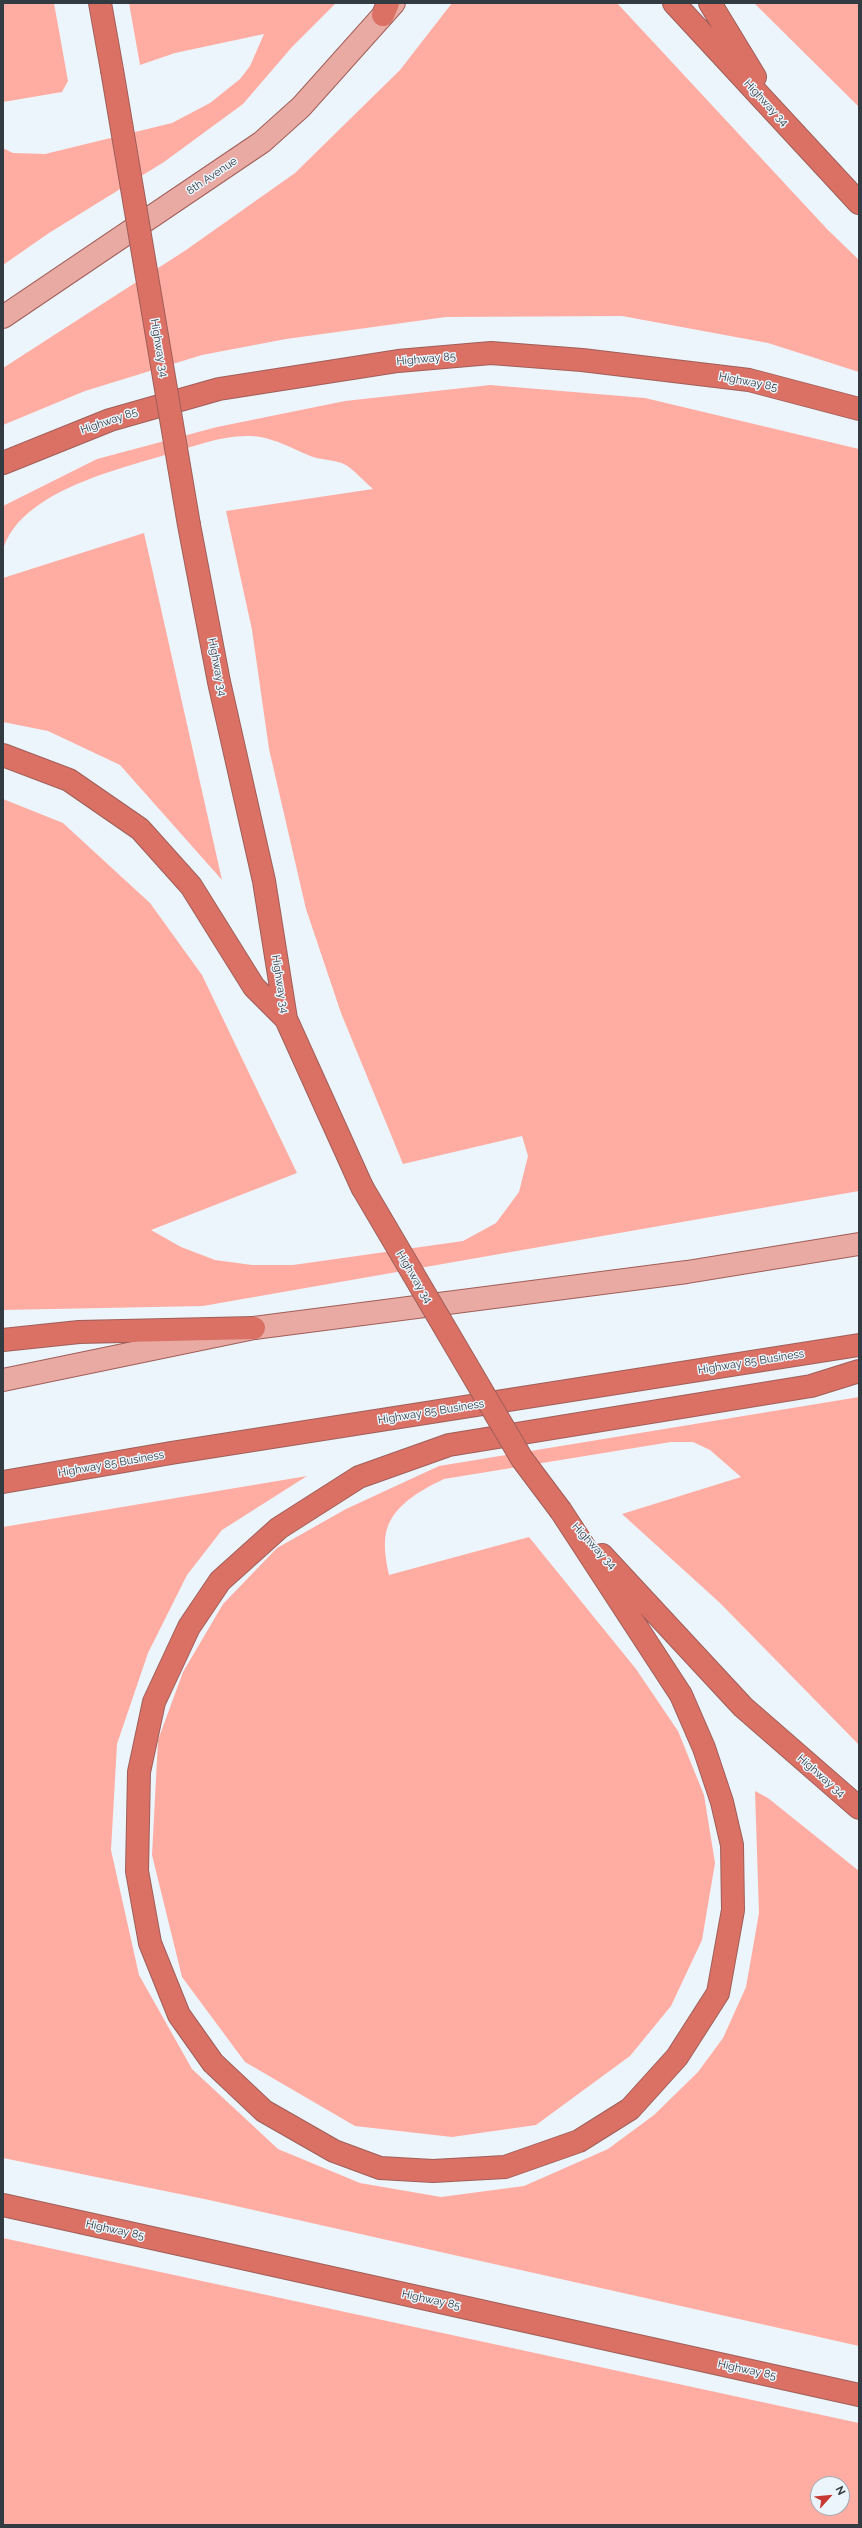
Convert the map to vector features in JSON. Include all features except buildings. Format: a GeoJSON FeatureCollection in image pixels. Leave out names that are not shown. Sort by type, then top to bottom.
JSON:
{"type":"FeatureCollection","features":[{"type":"Feature","properties":{"kind":"highway","name":"Highway 34"},"geometry":{"type":"LineString","coordinates":[[100,3],[189,525],[219,682],[264,881],[286,1019],[362,1187],[522,1459],[561,1511],[743,1707],[859,1808]]}},
{"type":"Feature","properties":{"kind":"highway","name":"Highway 34"},"geometry":{"type":"LineString","coordinates":[[674,3],[859,203]]}},
{"type":"Feature","properties":{"kind":"highway"},"geometry":{"type":"LineString","coordinates":[[710,3],[784,122]]}},
{"type":"Feature","properties":{"kind":"highway","name":"Highway 85"},"geometry":{"type":"LineString","coordinates":[[3,463],[110,420],[219,389],[398,361],[491,353],[582,360],[749,380],[859,410]]}},
{"type":"Feature","properties":{"kind":"highway"},"geometry":{"type":"LineString","coordinates":[[3,755],[69,780],[140,829],[191,886],[254,987],[286,1019]]}},
{"type":"Feature","properties":{"kind":"highway"},"geometry":{"type":"LineString","coordinates":[[3,1340],[79,1332],[254,1328]]}},
{"type":"Feature","properties":{"kind":"highway","name":"Highway 85 Business"},"geometry":{"type":"LineString","coordinates":[[3,1482],[186,1451],[859,1345]]}},
{"type":"Feature","properties":{"kind":"highway"},"geometry":{"type":"LineString","coordinates":[[561,1511],[681,1695],[704,1748],[722,1802],[732,1844],[733,1910],[718,1992],[677,2057],[630,2109],[578,2141],[505,2167],[433,2171],[380,2168],[334,2151],[264,2111],[212,2063],[179,2015],[150,1943],[136,1871],[139,1772],[154,1702],[189,1628],[220,1581],[278,1528],[359,1477],[450,1445],[811,1386],[859,1371]]}},
{"type":"Feature","properties":{"kind":"highway","name":"Highway 85"},"geometry":{"type":"LineString","coordinates":[[3,2205],[859,2395]]}},
{"type":"Feature","properties":{"kind":"main road","name":"8th Avenue"},"geometry":{"type":"LineString","coordinates":[[3,317],[262,142],[301,107],[389,7]]}},
{"type":"Feature","properties":{"kind":"main road"},"geometry":{"type":"LineString","coordinates":[[3,1380],[254,1328],[687,1272],[859,1244]]}},
{"type":"Feature","properties":{"kind":"shaded area"},"geometry":{"type":"Polygon","coordinates":[[[3,3],[54,3],[68,81],[62,92],[3,102],[3,3]]]}},
{"type":"Feature","properties":{"kind":"shaded area"},"geometry":{"type":"Polygon","coordinates":[[[129,3],[336,3],[292,47],[243,104],[164,162],[49,233],[3,265],[3,148],[13,153],[45,154],[172,123],[210,103],[240,79],[250,66],[264,34],[175,53],[140,65],[129,3]]]}},
{"type":"Feature","properties":{"kind":"shaded area"},"geometry":{"type":"Polygon","coordinates":[[[452,3],[617,3],[827,229],[859,260],[859,372],[768,343],[622,316],[446,317],[286,339],[202,355],[85,391],[3,425],[3,368],[186,250],[295,173],[400,70],[452,3]]]}},
{"type":"Feature","properties":{"kind":"shaded area"},"geometry":{"type":"Polygon","coordinates":[[[754,3],[859,3],[859,107],[754,3]]]}},
{"type":"Feature","properties":{"kind":"shaded area"},"geometry":{"type":"Polygon","coordinates":[[[490,385],[645,398],[859,449],[859,1191],[203,1306],[3,1310],[3,799],[63,823],[150,903],[202,975],[297,1173],[151,1230],[181,1247],[215,1260],[252,1265],[293,1265],[463,1241],[496,1223],[519,1192],[528,1156],[522,1136],[403,1164],[341,1013],[306,909],[269,749],[252,630],[226,511],[373,489],[353,470],[342,463],[313,457],[283,444],[259,437],[228,437],[121,468],[71,487],[48,499],[28,513],[13,530],[3,550],[3,506],[97,459],[217,427],[345,401],[490,385]]]}},
{"type":"Feature","properties":{"kind":"shaded area"},"geometry":{"type":"Polygon","coordinates":[[[144,533],[222,880],[120,765],[48,731],[3,722],[3,578],[144,533]]]}},
{"type":"Feature","properties":{"kind":"shaded area"},"geometry":{"type":"Polygon","coordinates":[[[859,1397],[859,1745],[720,1603],[622,1514],[741,1477],[710,1450],[693,1442],[671,1442],[444,1479],[419,1492],[404,1504],[392,1518],[388,1526],[385,1544],[389,1575],[529,1537],[636,1669],[678,1731],[704,1795],[715,1863],[702,1940],[671,2006],[630,2056],[536,2125],[452,2137],[355,2126],[245,2062],[182,1977],[152,1855],[158,1740],[183,1672],[223,1604],[277,1548],[346,1509],[439,1466],[859,1397]]]}},
{"type":"Feature","properties":{"kind":"shaded area"},"geometry":{"type":"Polygon","coordinates":[[[307,1476],[222,1530],[187,1575],[148,1653],[117,1744],[111,1850],[139,1975],[192,2069],[278,2149],[360,2183],[441,2197],[524,2186],[608,2149],[654,2115],[698,2072],[723,2038],[746,1987],[759,1913],[755,1791],[768,1798],[859,1871],[859,2346],[209,2200],[3,2158],[3,1527],[307,1476]]]}},
{"type":"Feature","properties":{"kind":"shaded area"},"geometry":{"type":"Polygon","coordinates":[[[3,2238],[859,2423],[859,2525],[3,2525],[3,2238]]]}}]}
